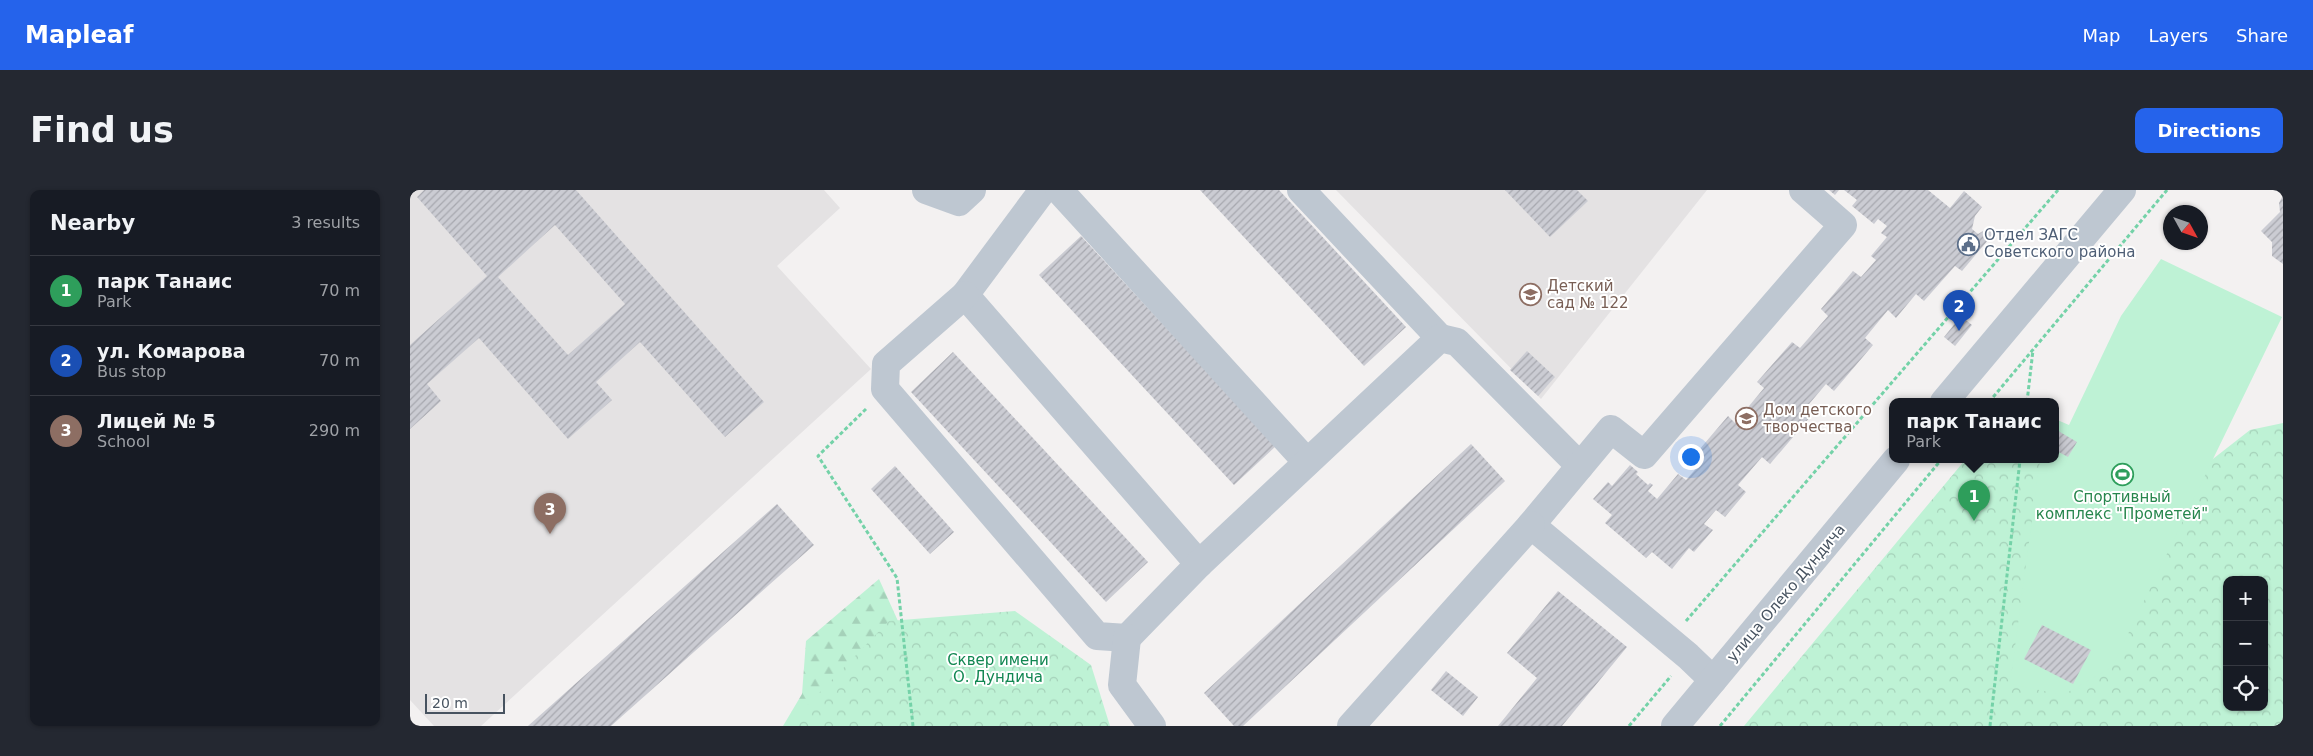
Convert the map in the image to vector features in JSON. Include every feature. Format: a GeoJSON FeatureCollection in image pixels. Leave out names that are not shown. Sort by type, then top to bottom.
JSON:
{"type":"FeatureCollection","features":[{"type":"Feature","properties":{"kind":"street"},"geometry":{"type":"LineString","coordinates":[[926,190],[959,202],[972,190]]}},
{"type":"Feature","properties":{"kind":"street"},"geometry":{"type":"LineString","coordinates":[[1044,190],[965,296],[886,364],[886,389],[1097,636],[1127,638]]}},
{"type":"Feature","properties":{"kind":"street"},"geometry":{"type":"LineString","coordinates":[[1059,190],[1307,462]]}},
{"type":"Feature","properties":{"kind":"street"},"geometry":{"type":"LineString","coordinates":[[1301,190],[1440,338],[1456,342],[1580,466]]}},
{"type":"Feature","properties":{"kind":"street"},"geometry":{"type":"LineString","coordinates":[[1351,726],[1531,525],[1611,429],[1644,455],[1843,225],[1803,190]]}},
{"type":"Feature","properties":{"kind":"street"},"geometry":{"type":"LineString","coordinates":[[1947,398],[2122,190]]}},
{"type":"Feature","properties":{"kind":"street"},"geometry":{"type":"LineString","coordinates":[[965,296],[1199,564]]}},
{"type":"Feature","properties":{"kind":"street"},"geometry":{"type":"LineString","coordinates":[[1152,726],[1122,685],[1127,638],[1199,564],[1440,338]]}},
{"type":"Feature","properties":{"kind":"street","name":"улица Олеко Дундича"},"geometry":{"type":"LineString","coordinates":[[1675,726],[1894,463]]}},
{"type":"Feature","properties":{"kind":"street"},"geometry":{"type":"LineString","coordinates":[[1531,525],[1688,656],[1713,680]]}},
{"type":"Feature","properties":{"kind":"path"},"geometry":{"type":"LineString","coordinates":[[1629,726],[1688,656],[1686,621],[2058,190]]}},
{"type":"Feature","properties":{"kind":"path"},"geometry":{"type":"LineString","coordinates":[[1992,398],[2167,190]]}},
{"type":"Feature","properties":{"kind":"path"},"geometry":{"type":"LineString","coordinates":[[2027,398],[2033,349]]}},
{"type":"Feature","properties":{"kind":"path"},"geometry":{"type":"LineString","coordinates":[[886,389],[818,456],[897,578],[913,726]]}},
{"type":"Feature","properties":{"kind":"path"},"geometry":{"type":"LineString","coordinates":[[1720,726],[1939,463]]}},
{"type":"Feature","properties":{"kind":"path"},"geometry":{"type":"LineString","coordinates":[[1990,726],[2020,463]]}},
{"type":"Feature","properties":{"kind":"shaded area"},"geometry":{"type":"Polygon","coordinates":[[[410,190],[824,190],[840,208],[777,266],[871,369],[481,726],[434,726],[410,700],[410,190]]]}},
{"type":"Feature","properties":{"kind":"shaded area","name":"Детский сад № 122"},"geometry":{"type":"Polygon","coordinates":[[[1336,190],[1707,190],[1541,399],[1336,190]]]}},
{"type":"Feature","properties":{"kind":"green space","name":"Спортивный комплекс \"Прометей\""},"geometry":{"type":"Polygon","coordinates":[[[2161,259],[2282,317],[2112,667],[2063,695],[2010,684],[2040,463],[2059,463],[2059,421],[2069,425],[2121,316],[2161,259]]]}},
{"type":"Feature","properties":{"kind":"green space"},"geometry":{"type":"Polygon","coordinates":[[[2283,423],[2283,726],[1744,726],[1963,463],[2059,463],[2059,461],[2209,462],[2250,430],[2283,423]]]}},
{"type":"Feature","properties":{"kind":"green space"},"geometry":{"type":"Polygon","coordinates":[[[879,579],[907,641],[1075,726],[783,726],[802,694],[806,641],[879,579]]]}},
{"type":"Feature","properties":{"kind":"green space","name":"Сквер имени О. Дундича"},"geometry":{"type":"Polygon","coordinates":[[[1015,611],[1091,665],[1110,726],[787,726],[889,621],[1015,611]]]}},
{"type":"Feature","properties":{"kind":"building"},"geometry":{"type":"Polygon","coordinates":[[[424,190],[576,190],[764,402],[725,437],[640,342],[596,382],[612,400],[568,439],[479,338],[427,384],[441,401],[410,429],[410,345],[487,276],[417,197],[424,190]],[[555,225],[498,277],[568,355],[625,304],[555,225]]]}},
{"type":"Feature","properties":{"kind":"building"},"geometry":{"type":"Polygon","coordinates":[[[1200,190],[1279,190],[1406,327],[1364,366],[1200,190]]]}},
{"type":"Feature","properties":{"kind":"building"},"geometry":{"type":"Polygon","coordinates":[[[1505,190],[1577,190],[1588,201],[1550,237],[1505,190]]]}},
{"type":"Feature","properties":{"kind":"building"},"geometry":{"type":"Polygon","coordinates":[[[1829,190],[1839,190],[1835,195],[1829,190]]]}},
{"type":"Feature","properties":{"kind":"building"},"geometry":{"type":"Polygon","coordinates":[[[1844,190],[1928,190],[1950,208],[1964,191],[1982,207],[1975,216],[1972,229],[1978,234],[1988,228],[1994,233],[1962,271],[1955,266],[1924,301],[1916,294],[1896,318],[1888,310],[1865,338],[1873,345],[1834,391],[1826,384],[1804,410],[1811,416],[1770,464],[1762,457],[1738,485],[1746,492],[1725,517],[1716,510],[1704,524],[1713,530],[1694,552],[1689,548],[1672,569],[1652,552],[1646,558],[1605,523],[1612,515],[1593,499],[1608,482],[1612,486],[1630,465],[1638,472],[1636,474],[1648,485],[1650,483],[1653,485],[1648,491],[1657,499],[1678,474],[1686,480],[1700,464],[1693,457],[1728,416],[1735,423],[1764,388],[1757,382],[1792,342],[1800,348],[1828,316],[1821,309],[1853,271],[1861,277],[1876,260],[1871,256],[1887,237],[1881,233],[1887,226],[1878,219],[1874,224],[1852,206],[1857,200],[1844,190]]]}},
{"type":"Feature","properties":{"kind":"building"},"geometry":{"type":"Polygon","coordinates":[[[2283,195],[2283,264],[2272,256],[2272,242],[2261,231],[2280,212],[2279,203],[2283,195]]]}},
{"type":"Feature","properties":{"kind":"building"},"geometry":{"type":"Polygon","coordinates":[[[1081,236],[1276,446],[1234,485],[1039,275],[1081,236]]]}},
{"type":"Feature","properties":{"kind":"building"},"geometry":{"type":"Polygon","coordinates":[[[1961,316],[1972,325],[1955,346],[1944,337],[1961,316]]]}},
{"type":"Feature","properties":{"kind":"building"},"geometry":{"type":"Polygon","coordinates":[[[1527,351],[1555,377],[1538,396],[1510,370],[1527,351]]]}},
{"type":"Feature","properties":{"kind":"building"},"geometry":{"type":"Polygon","coordinates":[[[953,352],[1148,562],[1106,602],[911,392],[953,352]]]}},
{"type":"Feature","properties":{"kind":"building"},"geometry":{"type":"Polygon","coordinates":[[[2059,431],[2077,442],[2068,457],[2059,452],[2059,431]]]}},
{"type":"Feature","properties":{"kind":"building"},"geometry":{"type":"Polygon","coordinates":[[[1471,444],[1505,481],[1243,726],[1234,726],[1204,693],[1471,444]]]}},
{"type":"Feature","properties":{"kind":"building"},"geometry":{"type":"Polygon","coordinates":[[[895,466],[954,532],[930,554],[871,489],[895,466]]]}},
{"type":"Feature","properties":{"kind":"building"},"geometry":{"type":"Polygon","coordinates":[[[777,504],[814,545],[611,726],[528,726],[777,504]]]}},
{"type":"Feature","properties":{"kind":"building"},"geometry":{"type":"Polygon","coordinates":[[[1558,591],[1627,647],[1562,726],[1498,726],[1537,678],[1507,653],[1558,591]]]}},
{"type":"Feature","properties":{"kind":"building"},"geometry":{"type":"Polygon","coordinates":[[[2042,625],[2091,650],[2073,684],[2024,659],[2042,625]]]}},
{"type":"Feature","properties":{"kind":"building"},"geometry":{"type":"Polygon","coordinates":[[[1446,671],[1478,697],[1463,716],[1431,690],[1446,671]]]}},
{"type":"Feature","properties":{"kind":"place","name":"Отдел ЗАГС Советского района"},"geometry":{"type":"Point","coordinates":[1968,244]}},
{"type":"Feature","properties":{"kind":"place","name":"Детский сад № 122"},"geometry":{"type":"Point","coordinates":[1531,295]}},
{"type":"Feature","properties":{"kind":"place","name":"ул. Комарова"},"geometry":{"type":"Point","coordinates":[1959,331]}},
{"type":"Feature","properties":{"kind":"place","name":"Дом детского творчества"},"geometry":{"type":"Point","coordinates":[1747,419]}},
{"type":"Feature","properties":{"kind":"place","name":"Спортивный комплекс \"Прометей\""},"geometry":{"type":"Point","coordinates":[2122,474]}},
{"type":"Feature","properties":{"kind":"place","name":"парк Танаис"},"geometry":{"type":"Point","coordinates":[1974,521]}},
{"type":"Feature","properties":{"kind":"place","name":"Лицей № 5"},"geometry":{"type":"Point","coordinates":[550,534]}}]}
